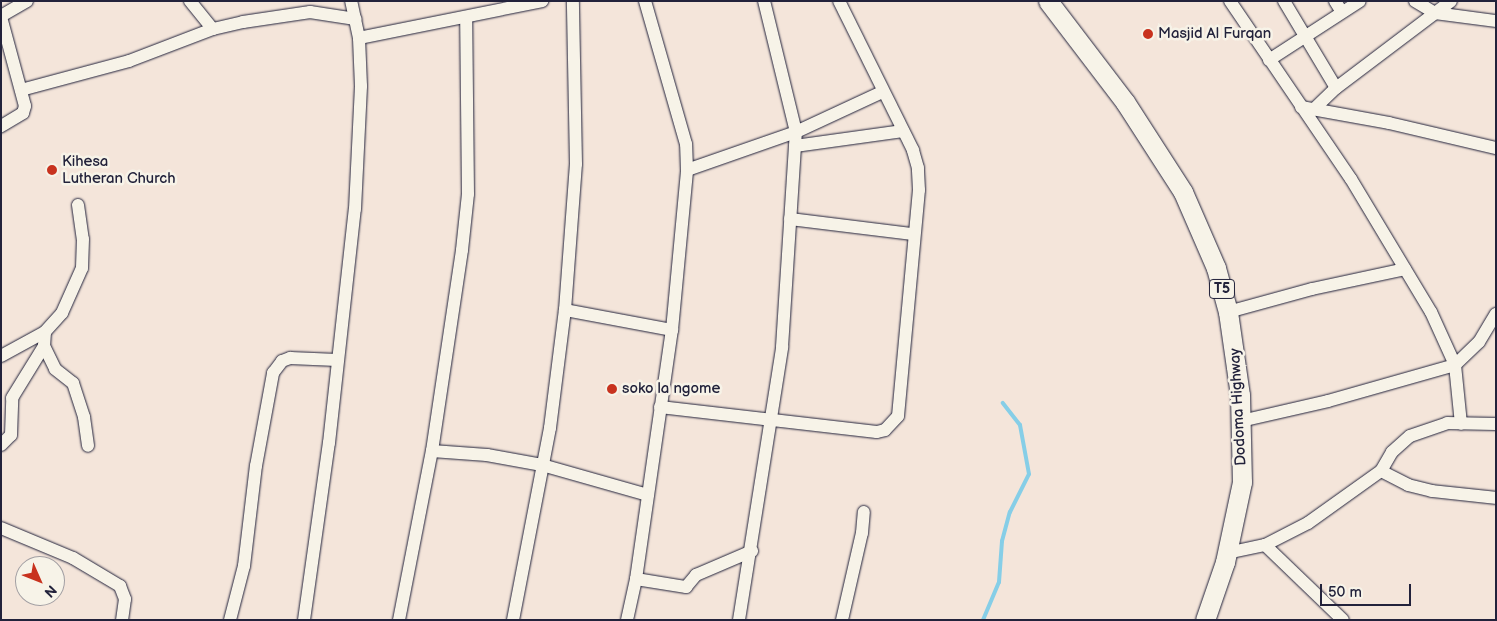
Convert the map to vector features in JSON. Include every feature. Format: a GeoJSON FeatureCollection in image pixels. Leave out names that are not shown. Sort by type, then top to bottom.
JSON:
{"type":"FeatureCollection","features":[{"type":"Feature","properties":{"kind":"highway","name":"Dodoma Highway"},"geometry":{"type":"LineString","coordinates":[[1048,1],[1126,102],[1183,192],[1216,268],[1228,312],[1235,350],[1241,421],[1242,482],[1228,553],[1205,620]]}},
{"type":"Feature","properties":{"kind":"street"},"geometry":{"type":"LineString","coordinates":[[1,126],[23,113],[25,106],[1,16],[27,1]]}},
{"type":"Feature","properties":{"kind":"street"},"geometry":{"type":"LineString","coordinates":[[190,1],[213,29]]}},
{"type":"Feature","properties":{"kind":"street"},"geometry":{"type":"LineString","coordinates":[[304,620],[329,443],[354,209],[361,86],[359,38],[351,1]]}},
{"type":"Feature","properties":{"kind":"street"},"geometry":{"type":"LineString","coordinates":[[359,38],[542,1]]}},
{"type":"Feature","properties":{"kind":"street"},"geometry":{"type":"LineString","coordinates":[[513,620],[550,428],[565,310],[576,164],[573,1]]}},
{"type":"Feature","properties":{"kind":"street"},"geometry":{"type":"LineString","coordinates":[[627,620],[636,579],[672,330],[687,170],[686,144],[645,1]]}},
{"type":"Feature","properties":{"kind":"street"},"geometry":{"type":"LineString","coordinates":[[739,620],[752,551],[782,347],[796,132],[764,1]]}},
{"type":"Feature","properties":{"kind":"street"},"geometry":{"type":"LineString","coordinates":[[660,407],[877,432],[892,425],[898,416],[918,168],[903,131],[882,92],[839,1]]}},
{"type":"Feature","properties":{"kind":"street"},"geometry":{"type":"LineString","coordinates":[[1230,1],[1269,60],[1307,108],[1431,312],[1454,365],[1461,424]]}},
{"type":"Feature","properties":{"kind":"street"},"geometry":{"type":"LineString","coordinates":[[1284,1],[1336,88]]}},
{"type":"Feature","properties":{"kind":"street"},"geometry":{"type":"LineString","coordinates":[[1335,1],[1342,12]]}},
{"type":"Feature","properties":{"kind":"street"},"geometry":{"type":"LineString","coordinates":[[1269,60],[1360,1]]}},
{"type":"Feature","properties":{"kind":"street"},"geometry":{"type":"LineString","coordinates":[[1415,1],[1435,13],[1496,21]]}},
{"type":"Feature","properties":{"kind":"street"},"geometry":{"type":"LineString","coordinates":[[1307,108],[1451,1]]}},
{"type":"Feature","properties":{"kind":"street"},"geometry":{"type":"LineString","coordinates":[[21,90],[129,61],[213,29],[288,13],[310,12],[355,19]]}},
{"type":"Feature","properties":{"kind":"street"},"geometry":{"type":"LineString","coordinates":[[399,620],[432,451],[453,328],[468,194],[466,17]]}},
{"type":"Feature","properties":{"kind":"street"},"geometry":{"type":"LineString","coordinates":[[687,170],[796,132],[882,92]]}},
{"type":"Feature","properties":{"kind":"street"},"geometry":{"type":"LineString","coordinates":[[1307,108],[1389,123],[1496,148]]}},
{"type":"Feature","properties":{"kind":"street"},"geometry":{"type":"LineString","coordinates":[[795,146],[903,131]]}},
{"type":"Feature","properties":{"kind":"street"},"geometry":{"type":"LineString","coordinates":[[1,356],[45,332],[62,313],[82,268],[83,239],[78,205]]}},
{"type":"Feature","properties":{"kind":"street"},"geometry":{"type":"LineString","coordinates":[[790,219],[913,234]]}},
{"type":"Feature","properties":{"kind":"street"},"geometry":{"type":"LineString","coordinates":[[1228,312],[1312,289],[1405,269]]}},
{"type":"Feature","properties":{"kind":"street"},"geometry":{"type":"LineString","coordinates":[[565,310],[672,330]]}},
{"type":"Feature","properties":{"kind":"street"},"geometry":{"type":"LineString","coordinates":[[1241,421],[1328,401],[1454,365],[1479,342],[1496,314]]}},
{"type":"Feature","properties":{"kind":"street"},"geometry":{"type":"LineString","coordinates":[[1,445],[11,435],[12,398],[30,373],[44,346],[45,332]]}},
{"type":"Feature","properties":{"kind":"street"},"geometry":{"type":"LineString","coordinates":[[44,346],[55,369],[73,383],[84,417],[88,446]]}},
{"type":"Feature","properties":{"kind":"street"},"geometry":{"type":"LineString","coordinates":[[230,620],[244,566],[256,466],[273,374],[282,361],[290,358],[337,360]]}},
{"type":"Feature","properties":{"kind":"street"},"geometry":{"type":"LineString","coordinates":[[1228,553],[1265,545],[1308,522],[1381,471],[1392,452],[1410,436],[1435,426],[1496,424]]}},
{"type":"Feature","properties":{"kind":"street"},"geometry":{"type":"LineString","coordinates":[[432,451],[487,455],[542,465],[648,495]]}},
{"type":"Feature","properties":{"kind":"street"},"geometry":{"type":"LineString","coordinates":[[1381,471],[1408,484],[1432,491],[1496,498]]}},
{"type":"Feature","properties":{"kind":"street"},"geometry":{"type":"LineString","coordinates":[[842,620],[862,533],[864,512]]}},
{"type":"Feature","properties":{"kind":"street"},"geometry":{"type":"LineString","coordinates":[[1,528],[73,558],[120,586],[125,599],[122,620]]}},
{"type":"Feature","properties":{"kind":"street"},"geometry":{"type":"LineString","coordinates":[[1265,545],[1343,620]]}},
{"type":"Feature","properties":{"kind":"street"},"geometry":{"type":"LineString","coordinates":[[636,579],[686,587],[696,575],[752,551]]}},
{"type":"Feature","properties":{"kind":"waterway"},"geometry":{"type":"LineString","coordinates":[[983,620],[999,582],[1002,541],[1010,512],[1029,474],[1020,425],[1003,403]]}},
{"type":"Feature","properties":{"kind":"place","name":"Masjid Al Furqan"},"geometry":{"type":"Point","coordinates":[1148,34]}},
{"type":"Feature","properties":{"kind":"place","name":"Kihesa Lutheran Church"},"geometry":{"type":"Point","coordinates":[52,170]}},
{"type":"Feature","properties":{"kind":"place","name":"soko la ngome"},"geometry":{"type":"Point","coordinates":[612,389]}}]}
